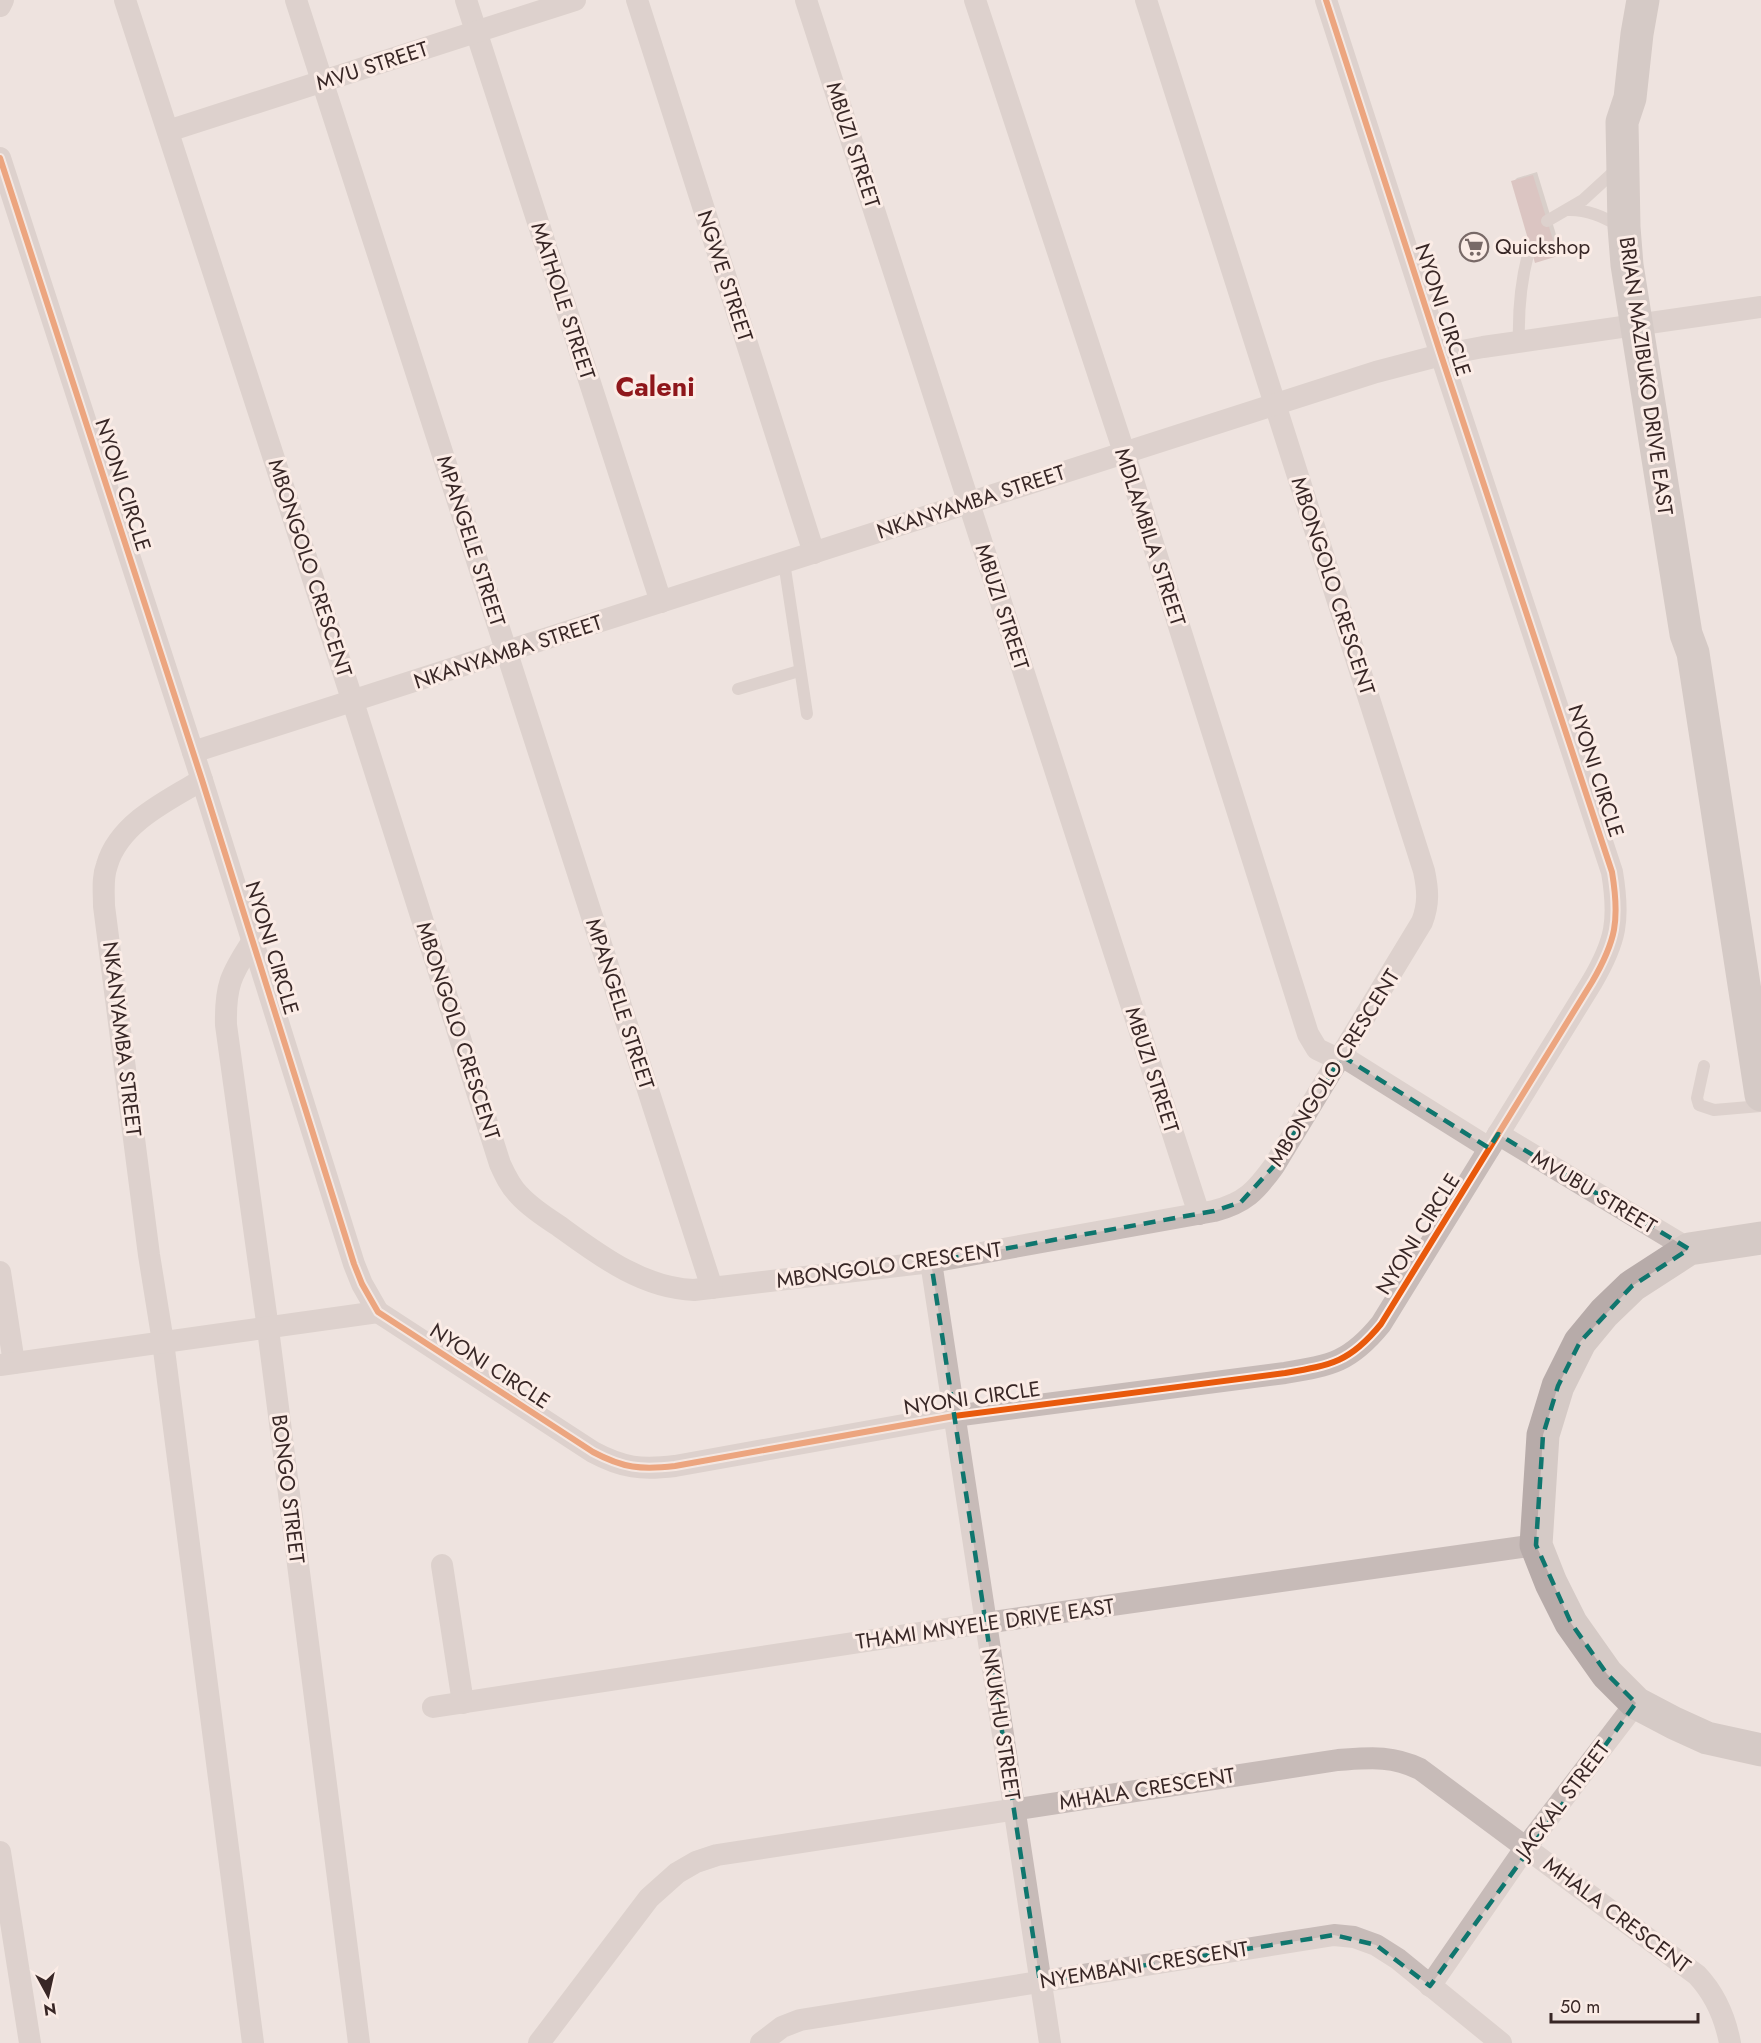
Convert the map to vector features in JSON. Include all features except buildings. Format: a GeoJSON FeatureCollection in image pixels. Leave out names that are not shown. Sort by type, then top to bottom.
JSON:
{"type":"FeatureCollection","features":[{"type":"Feature","properties":{"kind":"street"},"geometry":{"type":"LineString","coordinates":[[0,6],[3,0]]}},
{"type":"Feature","properties":{"kind":"street","name":"MBONGOLO CRESCENT"},"geometry":{"type":"LineString","coordinates":[[125,0],[500,1164],[512,1187],[531,1207],[575,1238],[639,1277],[682,1289],[712,1288],[931,1262],[1229,1207],[1252,1194],[1274,1166],[1416,935],[1427,909],[1428,895],[1424,871],[1146,0]]}},
{"type":"Feature","properties":{"kind":"street","name":"MPANGELE STREET"},"geometry":{"type":"LineString","coordinates":[[296,0],[712,1288]]}},
{"type":"Feature","properties":{"kind":"street","name":"MATHOLE STREET"},"geometry":{"type":"LineString","coordinates":[[466,0],[661,602]]}},
{"type":"Feature","properties":{"kind":"street","name":"MVU STREET"},"geometry":{"type":"LineString","coordinates":[[168,131],[575,0]]}},
{"type":"Feature","properties":{"kind":"street","name":"NGWE STREET"},"geometry":{"type":"LineString","coordinates":[[636,0],[814,553]]}},
{"type":"Feature","properties":{"kind":"street","name":"MBUZI STREET"},"geometry":{"type":"LineString","coordinates":[[806,0],[1199,1214]]}},
{"type":"Feature","properties":{"kind":"street","name":"MDLAMBILA STREET"},"geometry":{"type":"LineString","coordinates":[[975,0],[1124,452],[1308,1034],[1317,1049]]}},
{"type":"Feature","properties":{"kind":"street","name":"NYONI CIRCLE"},"geometry":{"type":"LineString","coordinates":[[0,158],[193,752],[362,1284],[378,1312],[593,1452],[626,1467],[675,1466],[954,1416],[1285,1373],[1324,1366],[1342,1359],[1367,1341],[1381,1324],[1605,961],[1614,936],[1615,888],[1608,861],[1440,355],[1326,0]]}},
{"type":"Feature","properties":{"kind":"street","name":"BRIAN MAZIBUKO DRIVE EAST"},"geometry":{"type":"LineString","coordinates":[[1643,0],[1630,98],[1622,122],[1624,227],[1630,293],[1645,325]]}},
{"type":"Feature","properties":{"kind":"street","name":"BRIAN MAZIBUKO DRIVE EAST"},"geometry":{"type":"LineString","coordinates":[[1630,98],[1638,122],[1644,229],[1645,325],[1696,635],[1693,653],[1761,1095]]}},
{"type":"Feature","properties":{"kind":"street","name":"NKANYAMBA STREET"},"geometry":{"type":"LineString","coordinates":[[193,752],[1376,372],[1440,355],[1761,307]]}},
{"type":"Feature","properties":{"kind":"street","name":"NKANYAMBA STREET"},"geometry":{"type":"LineString","coordinates":[[202,780],[154,810],[123,836],[111,852],[103,886],[149,1255],[163,1342],[253,2043]]}},
{"type":"Feature","properties":{"kind":"street","name":"BONGO STREET"},"geometry":{"type":"LineString","coordinates":[[252,942],[235,967],[228,983],[226,1025],[268,1329],[359,2043]]}},
{"type":"Feature","properties":{"kind":"street"},"geometry":{"type":"LineString","coordinates":[[1316,1096],[1317,1049],[1341,1058]]}},
{"type":"Feature","properties":{"kind":"street","name":"MVUBU STREET"},"geometry":{"type":"LineString","coordinates":[[1341,1058],[1689,1249]]}},
{"type":"Feature","properties":{"kind":"street"},"geometry":{"type":"LineString","coordinates":[[1761,1238],[1689,1249],[1659,1267],[1618,1299],[1580,1342],[1558,1386],[1543,1435],[1536,1545],[1551,1583],[1571,1623],[1607,1674],[1636,1703],[1674,1724],[1707,1738],[1761,1750]]}},
{"type":"Feature","properties":{"kind":"street","name":"NKUKHU STREET"},"geometry":{"type":"LineString","coordinates":[[931,1262],[1050,2043]]}},
{"type":"Feature","properties":{"kind":"street"},"geometry":{"type":"LineString","coordinates":[[0,1272],[7,1364],[378,1312]]}},
{"type":"Feature","properties":{"kind":"street","name":"THAMI MNYELE DRIVE EAST"},"geometry":{"type":"LineString","coordinates":[[433,1707],[985,1623],[1536,1545]]}},
{"type":"Feature","properties":{"kind":"street"},"geometry":{"type":"LineString","coordinates":[[442,1565],[463,1703]]}},
{"type":"Feature","properties":{"kind":"street","name":"JACKAL STREET"},"geometry":{"type":"LineString","coordinates":[[1430,1986],[1526,1847],[1636,1703]]}},
{"type":"Feature","properties":{"kind":"street","name":"MHALA CRESCENT"},"geometry":{"type":"LineString","coordinates":[[539,2043],[649,1898],[677,1873],[696,1862],[717,1855],[1338,1760],[1388,1758],[1404,1761],[1420,1769],[1696,1976],[1712,1994],[1727,2027],[1730,2043]]}},
{"type":"Feature","properties":{"kind":"street"},"geometry":{"type":"LineString","coordinates":[[0,1852],[30,2043]]}},
{"type":"Feature","properties":{"kind":"street","name":"NYEMBANI CRESCENT"},"geometry":{"type":"LineString","coordinates":[[761,2043],[782,2027],[800,2020],[1334,1935],[1354,1937],[1376,1945],[1398,1959],[1501,2043]]}},
{"type":"Feature","properties":{"kind":"lane"},"geometry":{"type":"LineString","coordinates":[[1547,221],[1594,191],[1623,162]]}},
{"type":"Feature","properties":{"kind":"lane"},"geometry":{"type":"LineString","coordinates":[[1567,210],[1589,212],[1624,227]]}},
{"type":"Feature","properties":{"kind":"lane"},"geometry":{"type":"LineString","coordinates":[[1519,342],[1518,320],[1523,269],[1530,247]]}},
{"type":"Feature","properties":{"kind":"lane"},"geometry":{"type":"LineString","coordinates":[[784,562],[807,714]]}},
{"type":"Feature","properties":{"kind":"lane"},"geometry":{"type":"LineString","coordinates":[[738,689],[799,671]]}},
{"type":"Feature","properties":{"kind":"lane"},"geometry":{"type":"LineString","coordinates":[[1704,1066],[1698,1098],[1699,1105],[1714,1110],[1761,1106]]}},
{"type":"Feature","properties":{"kind":"highlighted area"},"geometry":{"type":"Polygon","coordinates":[[[1342,1056],[1489,1148],[1498,1134],[1689,1249],[1632,1286],[1580,1342],[1558,1386],[1543,1435],[1536,1545],[1571,1623],[1607,1674],[1636,1703],[1430,1986],[1376,1945],[1334,1935],[1040,1982],[931,1262],[1214,1211],[1241,1202],[1274,1166],[1342,1056]]]}},
{"type":"Feature","properties":{"kind":"cycle path"},"geometry":{"type":"LineString","coordinates":[[0,158],[202,780],[362,1284],[378,1312],[593,1452],[623,1465],[652,1468],[675,1466],[954,1416],[1285,1373],[1339,1360],[1360,1347],[1381,1324],[1592,982],[1606,954],[1616,917],[1612,872],[1326,0]]}},
{"type":"Feature","properties":{"kind":"place","name":"Quickshop"},"geometry":{"type":"Point","coordinates":[1474,247]}},
{"type":"Feature","properties":{"kind":"district","name":"Caleni"},"geometry":{"type":"Point","coordinates":[655,386]}}]}
